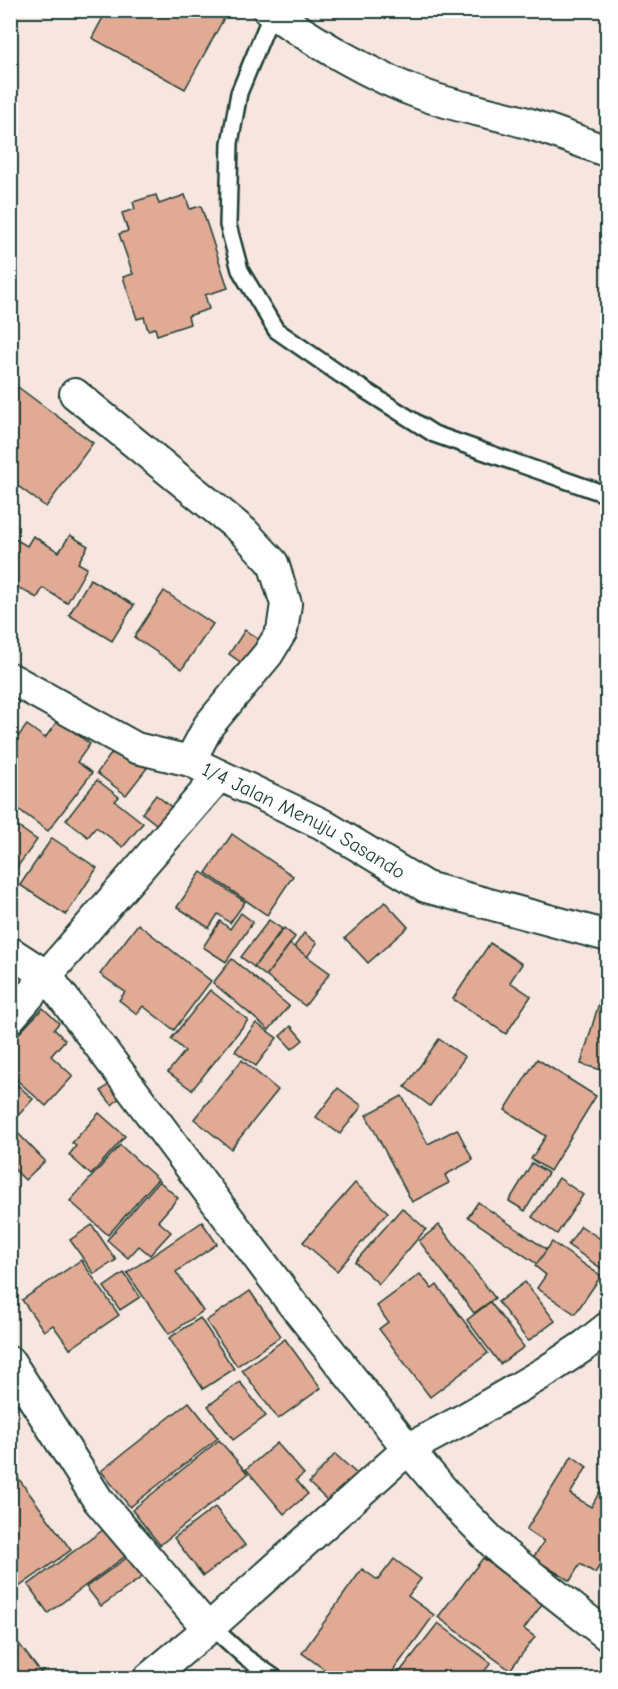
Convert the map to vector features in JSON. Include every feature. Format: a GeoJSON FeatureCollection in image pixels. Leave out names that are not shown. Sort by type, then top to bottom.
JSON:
{"type":"FeatureCollection","features":[{"type":"Feature","properties":{"kind":"street"},"geometry":{"type":"LineString","coordinates":[[270,12],[309,37],[388,80],[424,95],[530,124],[608,152]]}},
{"type":"Feature","properties":{"kind":"street"},"geometry":{"type":"LineString","coordinates":[[75,394],[244,532],[273,563],[286,604],[282,631],[268,654],[209,725],[190,761]]}},
{"type":"Feature","properties":{"kind":"street","name":"1/4 Jalan Menuju Sasando"},"geometry":{"type":"LineString","coordinates":[[10,678],[136,748],[190,761],[322,824],[426,887],[608,936]]}},
{"type":"Feature","properties":{"kind":"street"},"geometry":{"type":"LineString","coordinates":[[10,1018],[219,776]]}},
{"type":"Feature","properties":{"kind":"street"},"geometry":{"type":"LineString","coordinates":[[10,952],[47,976],[292,1303],[453,1502],[502,1552],[608,1636]]}},
{"type":"Feature","properties":{"kind":"street"},"geometry":{"type":"LineString","coordinates":[[149,1678],[210,1628],[408,1449],[545,1372],[608,1327]]}},
{"type":"Feature","properties":{"kind":"street"},"geometry":{"type":"LineString","coordinates":[[10,1362],[98,1500],[210,1628]]}},
{"type":"Feature","properties":{"kind":"lane"},"geometry":{"type":"LineString","coordinates":[[270,12],[239,93],[230,143],[228,225],[240,270],[276,330],[341,375],[434,434],[608,495]]}},
{"type":"Feature","properties":{"kind":"lane"},"geometry":{"type":"LineString","coordinates":[[210,1628],[275,1678]]}},
{"type":"Feature","properties":{"kind":"building"},"geometry":{"type":"Polygon","coordinates":[[[107,10],[228,11],[185,89],[92,38],[107,10]]]}},
{"type":"Feature","properties":{"kind":"building"},"geometry":{"type":"Polygon","coordinates":[[[156,195],[159,204],[185,195],[190,209],[201,206],[228,288],[205,295],[209,309],[188,316],[190,324],[157,335],[155,328],[148,330],[144,317],[137,319],[123,277],[133,274],[119,234],[128,231],[122,213],[135,209],[133,202],[156,195]]]}},
{"type":"Feature","properties":{"kind":"building"},"geometry":{"type":"Polygon","coordinates":[[[18,387],[93,443],[46,507],[10,480],[10,396],[18,387]]]}},
{"type":"Feature","properties":{"kind":"building"},"geometry":{"type":"Polygon","coordinates":[[[70,535],[88,546],[78,563],[87,568],[67,603],[43,588],[37,598],[10,583],[10,536],[27,546],[33,536],[59,552],[70,535]]]}},
{"type":"Feature","properties":{"kind":"building"},"geometry":{"type":"Polygon","coordinates":[[[90,579],[134,605],[112,641],[69,615],[90,579]]]}},
{"type":"Feature","properties":{"kind":"building"},"geometry":{"type":"Polygon","coordinates":[[[164,591],[213,624],[182,669],[134,637],[164,591]]]}},
{"type":"Feature","properties":{"kind":"building"},"geometry":{"type":"Polygon","coordinates":[[[245,630],[262,642],[245,665],[229,654],[245,630]]]}},
{"type":"Feature","properties":{"kind":"building"},"geometry":{"type":"Polygon","coordinates":[[[58,720],[90,744],[77,762],[92,773],[48,831],[10,803],[10,747],[27,725],[45,738],[58,720]]]}},
{"type":"Feature","properties":{"kind":"building"},"geometry":{"type":"Polygon","coordinates":[[[117,746],[147,768],[126,795],[97,773],[117,746]]]}},
{"type":"Feature","properties":{"kind":"building"},"geometry":{"type":"Polygon","coordinates":[[[97,780],[119,797],[115,801],[143,823],[123,847],[96,827],[88,837],[66,820],[97,780]]]}},
{"type":"Feature","properties":{"kind":"building"},"geometry":{"type":"Polygon","coordinates":[[[156,795],[174,809],[160,827],[142,813],[156,795]]]}},
{"type":"Feature","properties":{"kind":"building"},"geometry":{"type":"Polygon","coordinates":[[[10,821],[37,840],[10,877],[10,821]]]}},
{"type":"Feature","properties":{"kind":"building"},"geometry":{"type":"Polygon","coordinates":[[[232,834],[293,876],[267,915],[206,873],[232,834]]]}},
{"type":"Feature","properties":{"kind":"building"},"geometry":{"type":"Polygon","coordinates":[[[52,838],[97,868],[66,915],[20,885],[52,838]]]}},
{"type":"Feature","properties":{"kind":"building"},"geometry":{"type":"Polygon","coordinates":[[[201,872],[245,902],[230,923],[218,914],[209,928],[177,907],[201,872]]]}},
{"type":"Feature","properties":{"kind":"building"},"geometry":{"type":"Polygon","coordinates":[[[385,902],[408,927],[368,963],[345,938],[385,902]]]}},
{"type":"Feature","properties":{"kind":"building"},"geometry":{"type":"Polygon","coordinates":[[[241,913],[253,922],[226,962],[203,947],[220,921],[230,929],[241,913]]]}},
{"type":"Feature","properties":{"kind":"building"},"geometry":{"type":"Polygon","coordinates":[[[269,920],[282,929],[254,967],[241,957],[269,920]]]}},
{"type":"Feature","properties":{"kind":"building"},"geometry":{"type":"Polygon","coordinates":[[[138,924],[211,981],[174,1030],[143,1006],[137,1014],[119,1000],[125,992],[100,974],[138,924]]]}},
{"type":"Feature","properties":{"kind":"building"},"geometry":{"type":"Polygon","coordinates":[[[284,928],[295,937],[266,976],[254,967],[284,928]]]}},
{"type":"Feature","properties":{"kind":"building"},"geometry":{"type":"Polygon","coordinates":[[[304,933],[317,943],[307,957],[294,947],[304,933]]]}},
{"type":"Feature","properties":{"kind":"building"},"geometry":{"type":"Polygon","coordinates":[[[490,943],[522,964],[510,982],[531,996],[506,1034],[453,999],[490,943]]]}},
{"type":"Feature","properties":{"kind":"building"},"geometry":{"type":"Polygon","coordinates":[[[290,944],[330,973],[305,1006],[266,976],[290,944]]]}},
{"type":"Feature","properties":{"kind":"building"},"geometry":{"type":"Polygon","coordinates":[[[232,959],[289,1006],[269,1030],[213,983],[232,959]]]}},
{"type":"Feature","properties":{"kind":"building"},"geometry":{"type":"Polygon","coordinates":[[[604,986],[608,988],[608,1072],[581,1064],[604,986]]]}},
{"type":"Feature","properties":{"kind":"building"},"geometry":{"type":"Polygon","coordinates":[[[210,990],[248,1020],[192,1090],[168,1072],[185,1051],[171,1039],[210,990]]]}},
{"type":"Feature","properties":{"kind":"building"},"geometry":{"type":"Polygon","coordinates":[[[43,1008],[59,1023],[54,1029],[65,1040],[51,1056],[73,1076],[46,1106],[10,1074],[10,1043],[43,1008]]]}},
{"type":"Feature","properties":{"kind":"building"},"geometry":{"type":"Polygon","coordinates":[[[256,1023],[277,1038],[256,1066],[235,1051],[256,1023]]]}},
{"type":"Feature","properties":{"kind":"building"},"geometry":{"type":"Polygon","coordinates":[[[291,1026],[303,1040],[292,1049],[280,1036],[291,1026]]]}},
{"type":"Feature","properties":{"kind":"building"},"geometry":{"type":"Polygon","coordinates":[[[439,1039],[465,1057],[430,1106],[405,1087],[439,1039]]]}},
{"type":"Feature","properties":{"kind":"building"},"geometry":{"type":"Polygon","coordinates":[[[537,1059],[596,1096],[550,1171],[531,1159],[546,1136],[505,1110],[537,1059]]]}},
{"type":"Feature","properties":{"kind":"building"},"geometry":{"type":"Polygon","coordinates":[[[242,1060],[278,1090],[231,1149],[194,1119],[242,1060]]]}},
{"type":"Feature","properties":{"kind":"building"},"geometry":{"type":"Polygon","coordinates":[[[10,1078],[33,1099],[16,1118],[10,1113],[10,1078]]]}},
{"type":"Feature","properties":{"kind":"building"},"geometry":{"type":"Polygon","coordinates":[[[115,1079],[126,1092],[112,1105],[101,1091],[115,1079]]]}},
{"type":"Feature","properties":{"kind":"building"},"geometry":{"type":"Polygon","coordinates":[[[338,1088],[362,1106],[340,1134],[316,1117],[338,1088]]]}},
{"type":"Feature","properties":{"kind":"building"},"geometry":{"type":"Polygon","coordinates":[[[402,1096],[428,1144],[457,1129],[473,1160],[445,1175],[449,1183],[412,1202],[366,1115],[402,1096]]]}},
{"type":"Feature","properties":{"kind":"building"},"geometry":{"type":"Polygon","coordinates":[[[99,1113],[125,1136],[91,1175],[69,1155],[76,1146],[72,1143],[99,1113]]]}},
{"type":"Feature","properties":{"kind":"building"},"geometry":{"type":"Polygon","coordinates":[[[10,1125],[45,1161],[25,1180],[10,1165],[10,1125]]]}},
{"type":"Feature","properties":{"kind":"building"},"geometry":{"type":"Polygon","coordinates":[[[120,1145],[158,1179],[108,1235],[70,1201],[120,1145]]]}},
{"type":"Feature","properties":{"kind":"building"},"geometry":{"type":"Polygon","coordinates":[[[532,1163],[548,1173],[525,1211],[509,1201],[532,1163]]]}},
{"type":"Feature","properties":{"kind":"building"},"geometry":{"type":"Polygon","coordinates":[[[559,1178],[583,1195],[557,1234],[532,1217],[559,1178]]]}},
{"type":"Feature","properties":{"kind":"building"},"geometry":{"type":"Polygon","coordinates":[[[159,1181],[178,1198],[158,1221],[171,1232],[150,1255],[139,1246],[128,1258],[107,1240],[159,1181]]]}},
{"type":"Feature","properties":{"kind":"building"},"geometry":{"type":"Polygon","coordinates":[[[355,1183],[388,1212],[337,1271],[303,1242],[355,1183]]]}},
{"type":"Feature","properties":{"kind":"building"},"geometry":{"type":"Polygon","coordinates":[[[478,1202],[547,1250],[537,1264],[468,1217],[478,1202]]]}},
{"type":"Feature","properties":{"kind":"building"},"geometry":{"type":"Polygon","coordinates":[[[402,1208],[426,1229],[379,1284],[355,1262],[402,1208]]]}},
{"type":"Feature","properties":{"kind":"building"},"geometry":{"type":"Polygon","coordinates":[[[202,1222],[217,1244],[176,1272],[203,1311],[169,1334],[127,1273],[202,1222]]]}},
{"type":"Feature","properties":{"kind":"building"},"geometry":{"type":"Polygon","coordinates":[[[92,1225],[116,1260],[94,1274],[70,1240],[92,1225]]]}},
{"type":"Feature","properties":{"kind":"building"},"geometry":{"type":"Polygon","coordinates":[[[439,1225],[495,1298],[474,1313],[419,1241],[439,1225]]]}},
{"type":"Feature","properties":{"kind":"building"},"geometry":{"type":"Polygon","coordinates":[[[581,1226],[608,1244],[608,1268],[605,1271],[568,1245],[581,1226]]]}},
{"type":"Feature","properties":{"kind":"building"},"geometry":{"type":"Polygon","coordinates":[[[552,1242],[601,1276],[575,1314],[537,1288],[546,1275],[535,1266],[552,1242]]]}},
{"type":"Feature","properties":{"kind":"building"},"geometry":{"type":"Polygon","coordinates":[[[81,1260],[119,1315],[70,1349],[53,1325],[44,1331],[22,1300],[81,1260]]]}},
{"type":"Feature","properties":{"kind":"building"},"geometry":{"type":"Polygon","coordinates":[[[124,1273],[140,1297],[120,1310],[104,1287],[124,1273]]]}},
{"type":"Feature","properties":{"kind":"building"},"geometry":{"type":"Polygon","coordinates":[[[420,1274],[432,1289],[437,1285],[488,1353],[430,1397],[379,1329],[388,1322],[377,1306],[420,1274]]]}},
{"type":"Feature","properties":{"kind":"building"},"geometry":{"type":"Polygon","coordinates":[[[525,1282],[555,1321],[528,1341],[498,1302],[525,1282]]]}},
{"type":"Feature","properties":{"kind":"building"},"geometry":{"type":"Polygon","coordinates":[[[250,1291],[281,1336],[237,1366],[206,1321],[250,1291]]]}},
{"type":"Feature","properties":{"kind":"building"},"geometry":{"type":"Polygon","coordinates":[[[490,1302],[524,1347],[500,1364],[467,1320],[490,1302]]]}},
{"type":"Feature","properties":{"kind":"building"},"geometry":{"type":"Polygon","coordinates":[[[200,1318],[234,1369],[203,1389],[169,1338],[200,1318]]]}},
{"type":"Feature","properties":{"kind":"building"},"geometry":{"type":"Polygon","coordinates":[[[285,1339],[321,1388],[278,1419],[242,1370],[285,1339]]]}},
{"type":"Feature","properties":{"kind":"building"},"geometry":{"type":"Polygon","coordinates":[[[240,1382],[266,1416],[233,1440],[208,1406],[240,1382]]]}},
{"type":"Feature","properties":{"kind":"building"},"geometry":{"type":"Polygon","coordinates":[[[189,1402],[218,1438],[130,1507],[101,1471],[189,1402]]]}},
{"type":"Feature","properties":{"kind":"building"},"geometry":{"type":"Polygon","coordinates":[[[219,1440],[248,1474],[160,1545],[132,1510],[219,1440]]]}},
{"type":"Feature","properties":{"kind":"building"},"geometry":{"type":"Polygon","coordinates":[[[277,1443],[304,1474],[296,1480],[308,1494],[284,1514],[246,1469],[277,1443]]]}},
{"type":"Feature","properties":{"kind":"building"},"geometry":{"type":"Polygon","coordinates":[[[335,1454],[357,1474],[330,1503],[309,1483],[335,1454]]]}},
{"type":"Feature","properties":{"kind":"building"},"geometry":{"type":"Polygon","coordinates":[[[572,1456],[587,1467],[570,1494],[591,1507],[607,1479],[608,1552],[595,1573],[580,1564],[570,1581],[533,1558],[544,1541],[526,1530],[572,1456]]]}},
{"type":"Feature","properties":{"kind":"building"},"geometry":{"type":"Polygon","coordinates":[[[10,1467],[71,1550],[16,1589],[10,1582],[10,1467]]]}},
{"type":"Feature","properties":{"kind":"building"},"geometry":{"type":"Polygon","coordinates":[[[215,1507],[245,1545],[203,1576],[174,1538],[215,1507]]]}},
{"type":"Feature","properties":{"kind":"building"},"geometry":{"type":"Polygon","coordinates":[[[107,1527],[127,1555],[48,1613],[28,1585],[107,1527]]]}},
{"type":"Feature","properties":{"kind":"building"},"geometry":{"type":"Polygon","coordinates":[[[128,1557],[142,1577],[101,1606],[86,1587],[128,1557]]]}},
{"type":"Feature","properties":{"kind":"building"},"geometry":{"type":"Polygon","coordinates":[[[483,1558],[501,1572],[507,1564],[534,1585],[529,1592],[543,1603],[524,1629],[535,1637],[510,1670],[438,1617],[483,1558]]]}},
{"type":"Feature","properties":{"kind":"building"},"geometry":{"type":"Polygon","coordinates":[[[394,1559],[421,1579],[408,1596],[434,1615],[388,1678],[336,1678],[302,1653],[362,1569],[378,1580],[394,1559]]]}},
{"type":"Feature","properties":{"kind":"building"},"geometry":{"type":"Polygon","coordinates":[[[438,1623],[491,1663],[479,1678],[395,1678],[438,1623]]]}},
{"type":"Feature","properties":{"kind":"building"},"geometry":{"type":"Polygon","coordinates":[[[10,1632],[45,1678],[10,1678],[10,1632]]]}}]}
